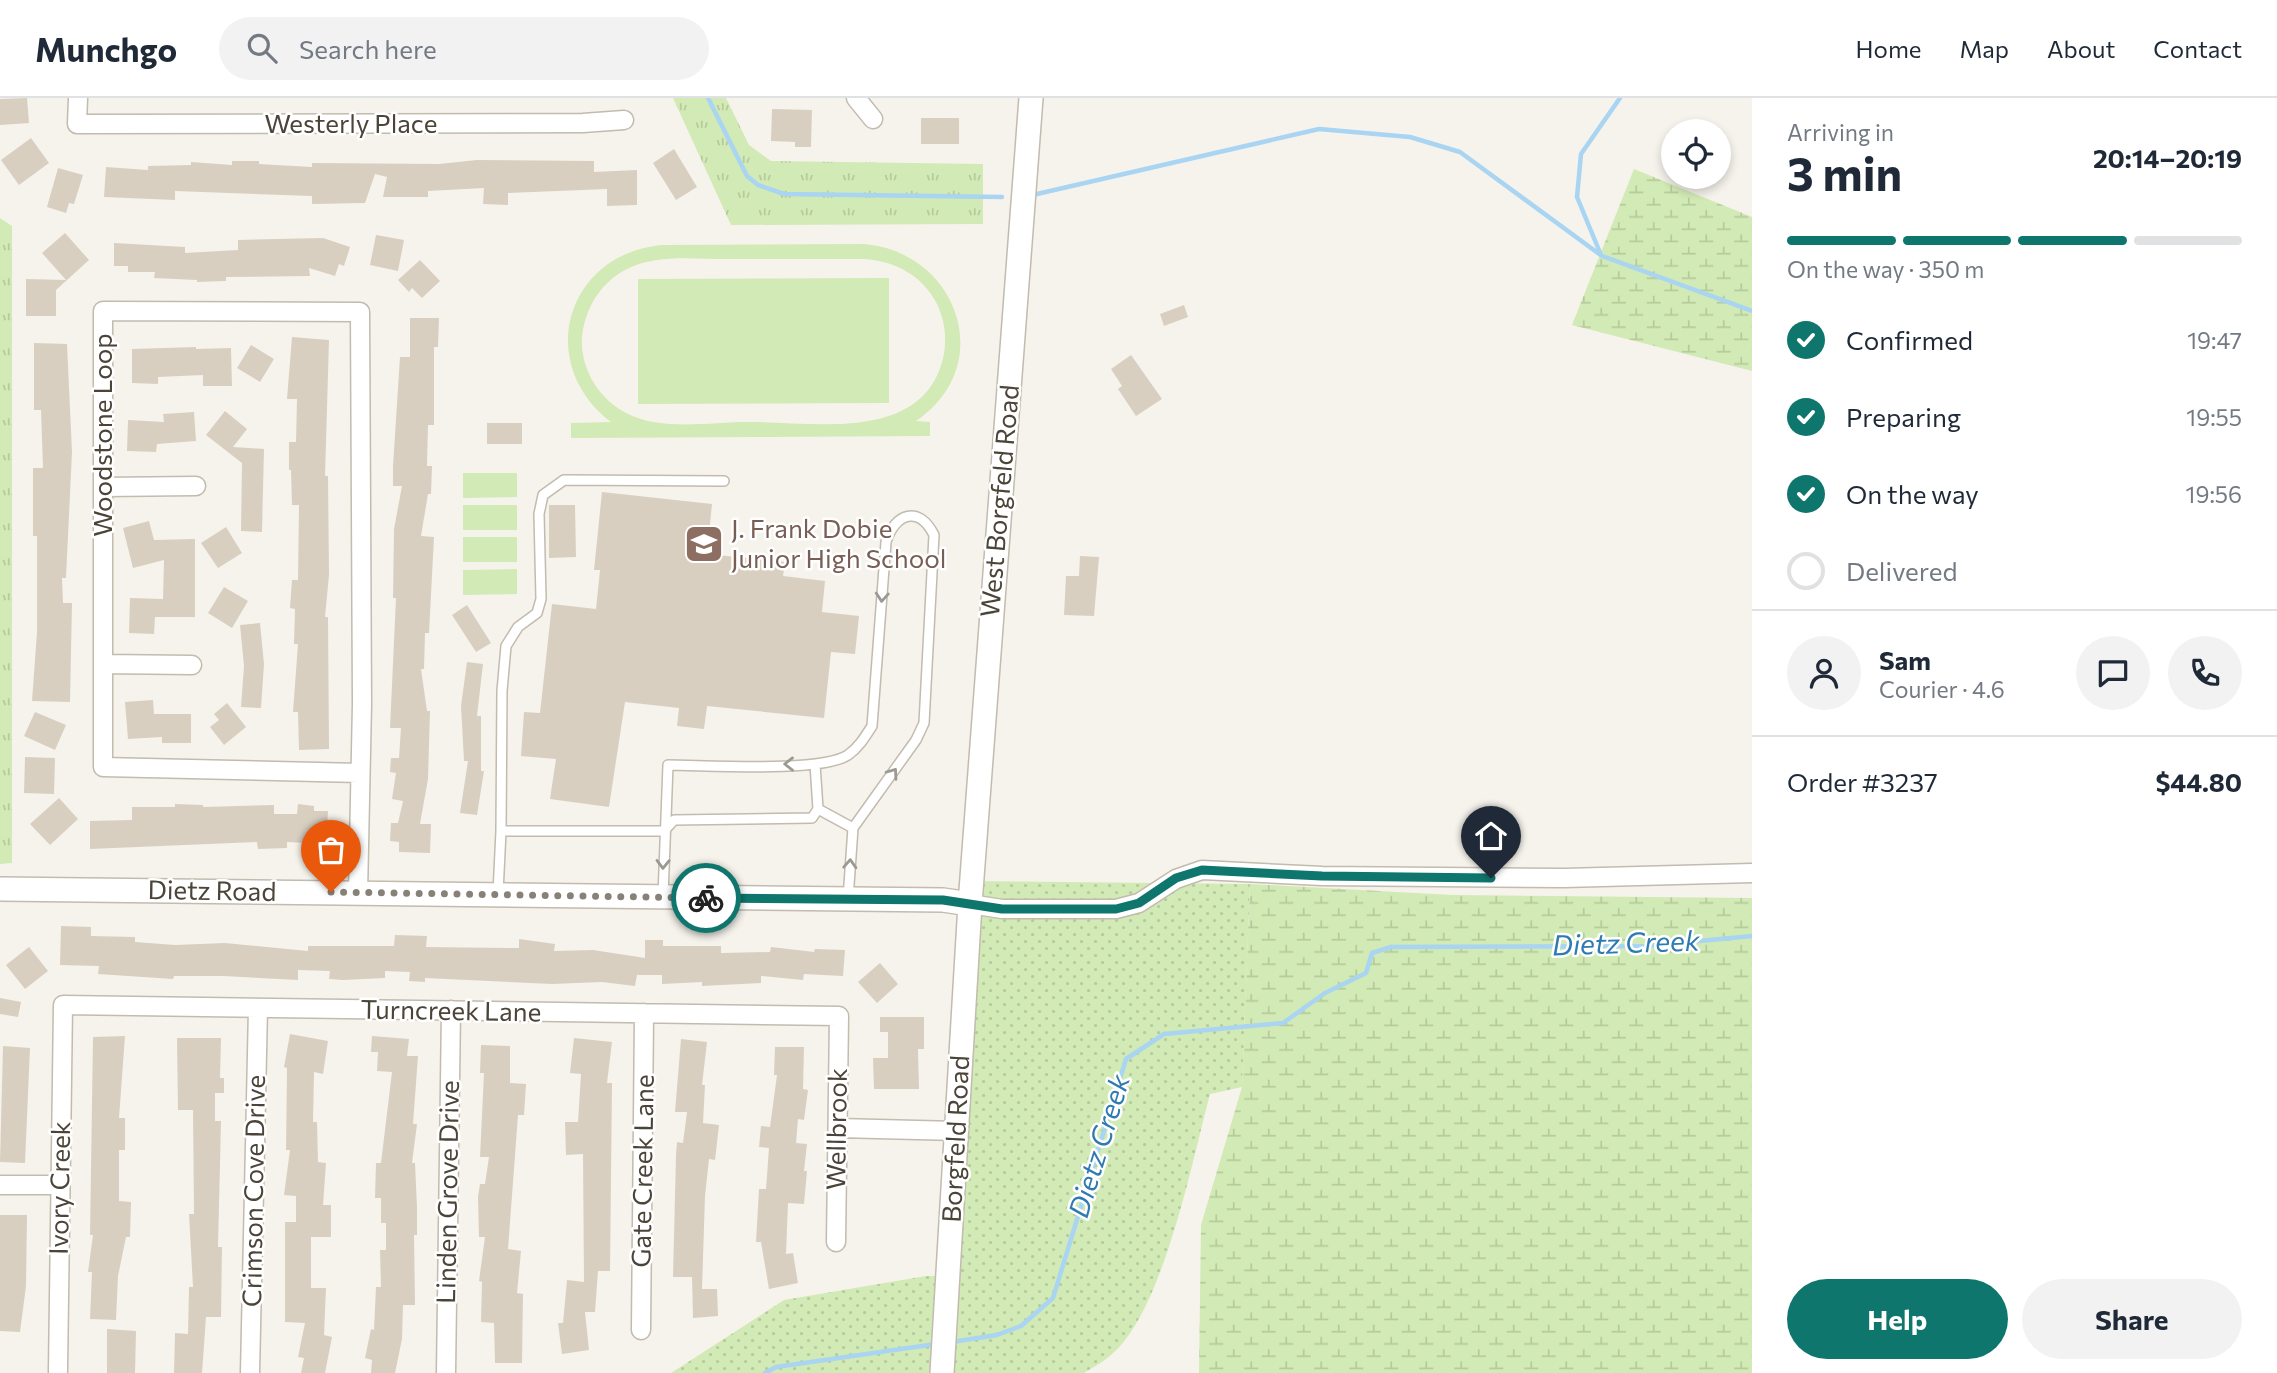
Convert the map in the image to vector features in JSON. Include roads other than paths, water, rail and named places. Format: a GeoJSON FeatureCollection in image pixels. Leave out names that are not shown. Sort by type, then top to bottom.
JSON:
{"type":"FeatureCollection","features":[{"type":"Feature","properties":{"kind":"street","name":"Westerly Place"},"geometry":{"type":"LineString","coordinates":[[78,98],[78,124],[624,121]]}},
{"type":"Feature","properties":{"kind":"street"},"geometry":{"type":"LineString","coordinates":[[856,98],[873,119]]}},
{"type":"Feature","properties":{"kind":"street","name":"West Borgfeld Road"},"geometry":{"type":"LineString","coordinates":[[970,904],[1031,98]]}},
{"type":"Feature","properties":{"kind":"street","name":"Woodstone Loop"},"geometry":{"type":"LineString","coordinates":[[358,893],[360,773],[360,312],[103,312],[103,767],[360,773]]}},
{"type":"Feature","properties":{"kind":"street"},"geometry":{"type":"LineString","coordinates":[[103,487],[196,486]]}},
{"type":"Feature","properties":{"kind":"street"},"geometry":{"type":"LineString","coordinates":[[103,664],[192,665]]}},
{"type":"Feature","properties":{"kind":"street"},"geometry":{"type":"LineString","coordinates":[[970,904],[1002,909],[1116,909],[1139,903],[1176,878],[1202,870],[1322,876],[1564,878],[1752,873]]}},
{"type":"Feature","properties":{"kind":"street","name":"Dietz Road"},"geometry":{"type":"LineString","coordinates":[[0,889],[943,900],[970,904]]}},
{"type":"Feature","properties":{"kind":"street","name":"Borgfeld Road"},"geometry":{"type":"LineString","coordinates":[[942,1373],[970,904]]}},
{"type":"Feature","properties":{"kind":"street","name":"Turncreek Lane"},"geometry":{"type":"LineString","coordinates":[[63,1005],[839,1016]]}},
{"type":"Feature","properties":{"kind":"street","name":"Ivory Creek"},"geometry":{"type":"LineString","coordinates":[[58,1371],[63,1005]]}},
{"type":"Feature","properties":{"kind":"street","name":"Crimson Cove Drive"},"geometry":{"type":"LineString","coordinates":[[250,1373],[258,1008]]}},
{"type":"Feature","properties":{"kind":"street","name":"Linden Grove Drive"},"geometry":{"type":"LineString","coordinates":[[446,1373],[451,1010]]}},
{"type":"Feature","properties":{"kind":"street","name":"Gate Creek Lane"},"geometry":{"type":"LineString","coordinates":[[641,1330],[644,1013]]}},
{"type":"Feature","properties":{"kind":"street","name":"Wellbrook"},"geometry":{"type":"LineString","coordinates":[[835,1242],[839,1016]]}},
{"type":"Feature","properties":{"kind":"street"},"geometry":{"type":"LineString","coordinates":[[838,1128],[957,1131]]}},
{"type":"Feature","properties":{"kind":"street"},"geometry":{"type":"LineString","coordinates":[[0,1185],[60,1185]]}},
{"type":"Feature","properties":{"kind":"lane"},"geometry":{"type":"LineString","coordinates":[[498,895],[502,691],[506,646],[518,628],[537,612],[541,598],[539,514],[543,495],[564,480],[724,481]]}},
{"type":"Feature","properties":{"kind":"lane"},"geometry":{"type":"LineString","coordinates":[[663,897],[667,765],[815,764],[846,757],[861,744],[872,726],[886,542],[891,526],[900,517],[915,517],[928,523],[934,535],[923,723],[916,740],[853,828],[848,900]]}},
{"type":"Feature","properties":{"kind":"lane"},"geometry":{"type":"LineString","coordinates":[[501,831],[664,831],[674,820],[812,818],[818,809],[815,764]]}},
{"type":"Feature","properties":{"kind":"lane"},"geometry":{"type":"LineString","coordinates":[[818,809],[853,828]]}},
{"type":"Feature","properties":{"kind":"waterway"},"geometry":{"type":"LineString","coordinates":[[708,98],[747,176],[758,185],[784,194],[1002,197]]}},
{"type":"Feature","properties":{"kind":"waterway"},"geometry":{"type":"LineString","coordinates":[[1601,255],[1577,197],[1581,154],[1620,98]]}},
{"type":"Feature","properties":{"kind":"waterway"},"geometry":{"type":"LineString","coordinates":[[1037,194],[1319,129],[1410,137],[1460,152],[1602,256],[1752,311]]}},
{"type":"Feature","properties":{"kind":"waterway","name":"Dietz Creek"},"geometry":{"type":"LineString","coordinates":[[952,1342],[997,1335],[1021,1326],[1053,1298],[1126,1059],[1164,1034],[1283,1023],[1325,993],[1366,973],[1372,953],[1391,947],[1647,946],[1752,936]]}},
{"type":"Feature","properties":{"kind":"waterway","name":"Dietz Creek"},"geometry":{"type":"LineString","coordinates":[[765,1373],[776,1367],[936,1344]]}},
{"type":"Feature","properties":{"kind":"place","name":"J. Frank Dobie Junior High School"},"geometry":{"type":"Point","coordinates":[704,544]}}]}
